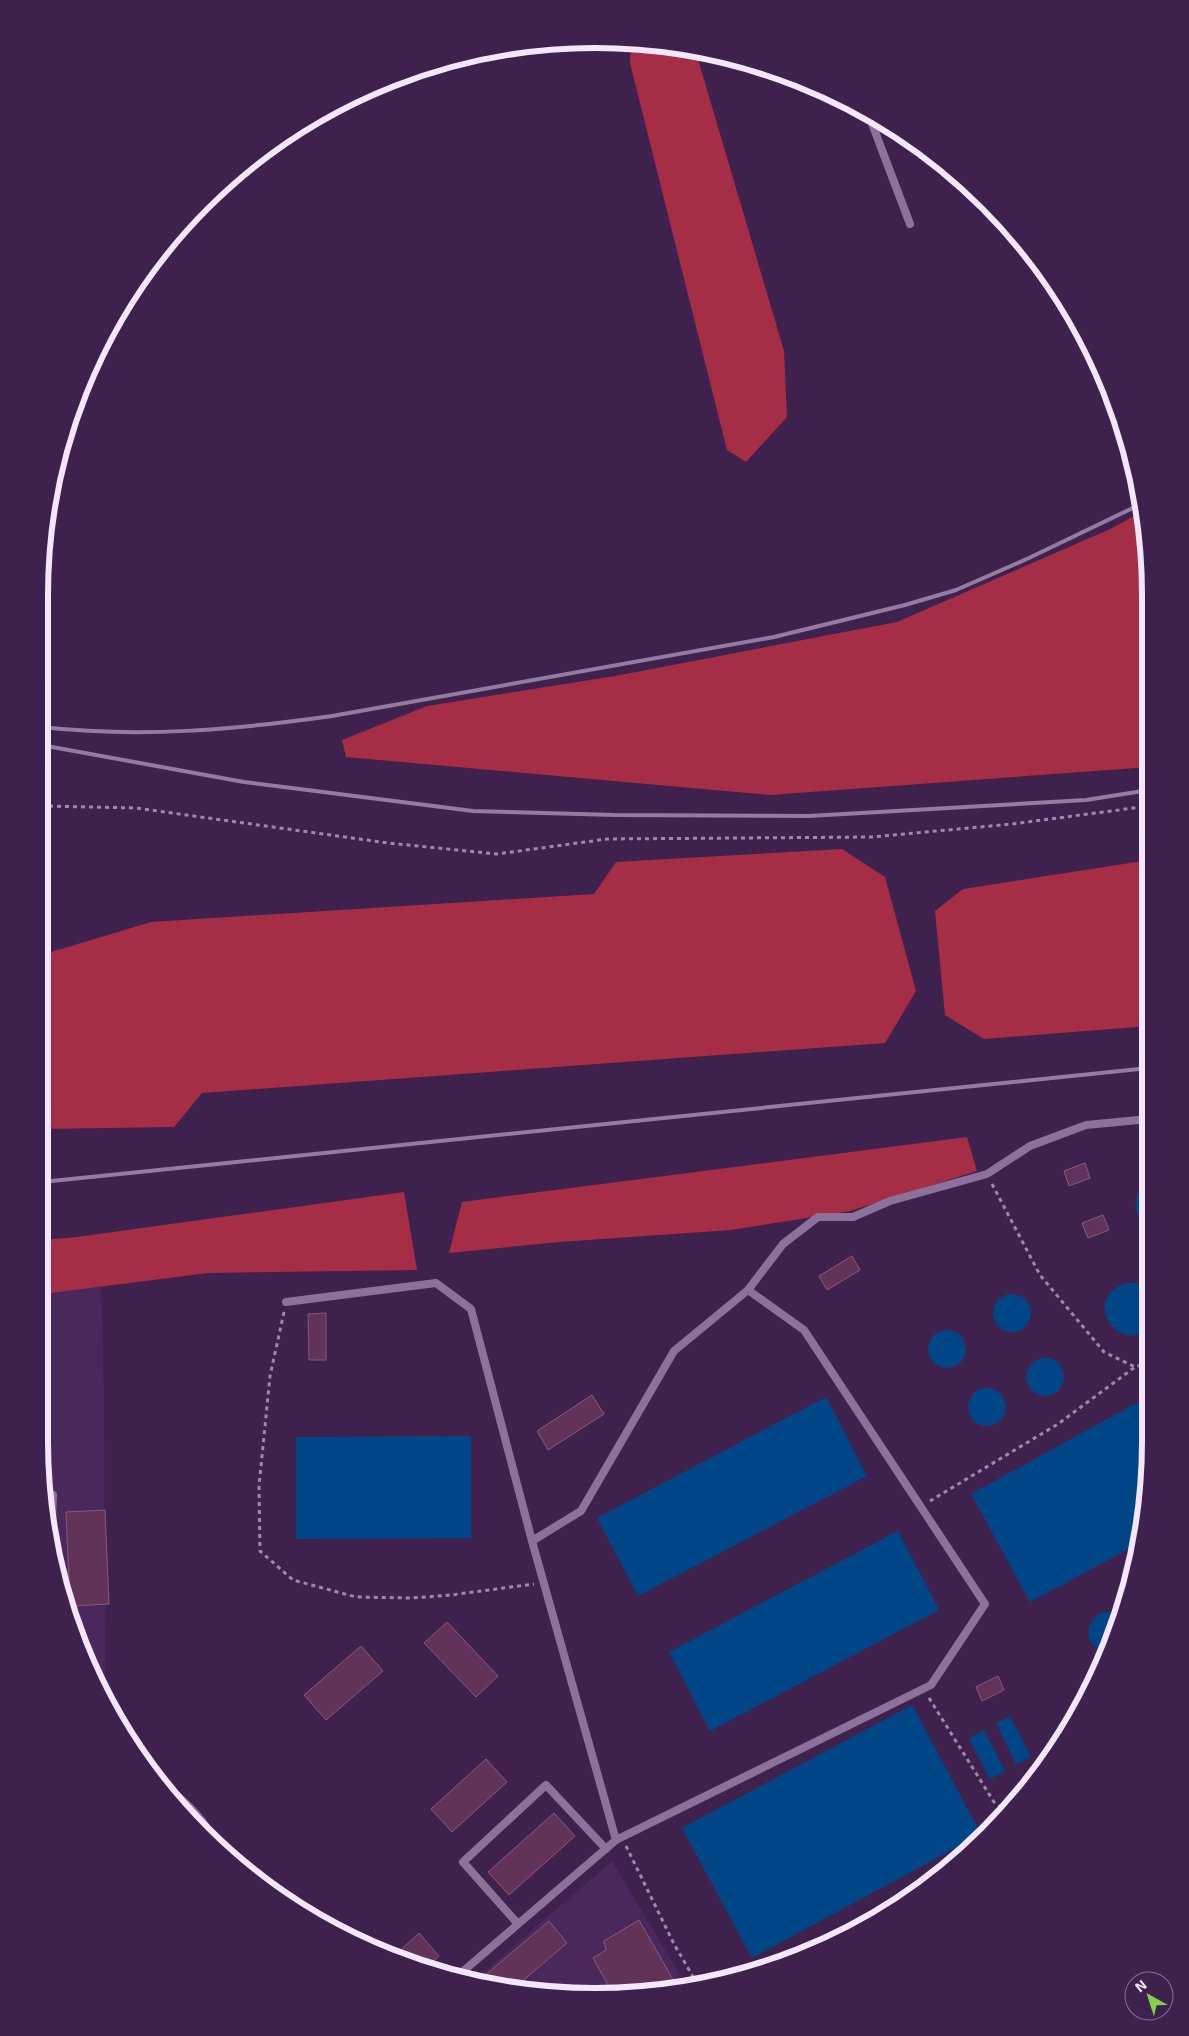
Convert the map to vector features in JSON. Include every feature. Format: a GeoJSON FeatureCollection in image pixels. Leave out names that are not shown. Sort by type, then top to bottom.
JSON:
{"type":"FeatureCollection","features":[{"type":"Feature","properties":{"kind":"lane"},"geometry":{"type":"LineString","coordinates":[[872,124],[910,224]]}},
{"type":"Feature","properties":{"kind":"lane"},"geometry":{"type":"LineString","coordinates":[[532,1541],[581,1511],[674,1351],[748,1290],[784,1244],[818,1217],[853,1217],[890,1201],[987,1174],[1030,1146],[1086,1125],[1142,1119]]}},
{"type":"Feature","properties":{"kind":"lane"},"geometry":{"type":"LineString","coordinates":[[286,1302],[436,1283],[471,1309],[543,1582],[619,1839]]}},
{"type":"Feature","properties":{"kind":"lane"},"geometry":{"type":"LineString","coordinates":[[462,1972],[619,1839],[931,1685],[986,1604],[804,1330],[748,1290]]}},
{"type":"Feature","properties":{"kind":"lane"},"geometry":{"type":"LineString","coordinates":[[52,1514],[53,1495]]}},
{"type":"Feature","properties":{"kind":"lane"},"geometry":{"type":"LineString","coordinates":[[518,1924],[463,1862],[546,1785],[606,1849]]}},
{"type":"Feature","properties":{"kind":"path"},"geometry":{"type":"LineString","coordinates":[[47,806],[136,808],[388,843],[497,854],[608,839],[872,837],[1012,824],[1142,807]]}},
{"type":"Feature","properties":{"kind":"path"},"geometry":{"type":"LineString","coordinates":[[987,1174],[1040,1275],[1104,1352],[1136,1366]]}},
{"type":"Feature","properties":{"kind":"path"},"geometry":{"type":"LineString","coordinates":[[286,1302],[270,1376],[259,1486],[260,1551],[293,1580],[356,1597],[412,1598],[441,1596],[543,1582]]}},
{"type":"Feature","properties":{"kind":"path"},"geometry":{"type":"LineString","coordinates":[[921,1506],[1058,1424],[1136,1366],[1142,1364]]}},
{"type":"Feature","properties":{"kind":"path"},"geometry":{"type":"LineString","coordinates":[[923,1689],[994,1802],[1001,1807]]}},
{"type":"Feature","properties":{"kind":"path"},"geometry":{"type":"LineString","coordinates":[[619,1839],[674,1944],[695,1979]]}},
{"type":"Feature","properties":{"kind":"shaded area"},"geometry":{"type":"Polygon","coordinates":[[[631,49],[697,57],[784,351],[787,417],[746,462],[727,450],[630,63],[631,49]]]}},
{"type":"Feature","properties":{"kind":"shaded area"},"geometry":{"type":"Polygon","coordinates":[[[1136,515],[1142,594],[1142,768],[770,795],[346,757],[342,740],[427,706],[615,676],[897,622],[1108,530],[1136,515]]]}},
{"type":"Feature","properties":{"kind":"shaded area"},"geometry":{"type":"Polygon","coordinates":[[[842,849],[885,877],[916,991],[885,1043],[202,1093],[174,1127],[47,1129],[47,953],[151,922],[594,894],[616,862],[842,849]]]}},
{"type":"Feature","properties":{"kind":"shaded area"},"geometry":{"type":"Polygon","coordinates":[[[1142,861],[1142,1027],[984,1039],[945,1015],[935,911],[963,889],[1142,861]]]}},
{"type":"Feature","properties":{"kind":"shaded area"},"geometry":{"type":"Polygon","coordinates":[[[967,1137],[977,1171],[850,1211],[731,1230],[559,1242],[449,1253],[462,1202],[967,1137]]]}},
{"type":"Feature","properties":{"kind":"shaded area"},"geometry":{"type":"Polygon","coordinates":[[[404,1192],[417,1270],[208,1273],[47,1293],[47,1240],[404,1192]]]}},
{"type":"Feature","properties":{"kind":"shaded area"},"geometry":{"type":"Polygon","coordinates":[[[47,1278],[101,1278],[104,1398],[105,1685],[89,1651],[66,1583],[52,1513],[47,1441],[47,1278]]]}},
{"type":"Feature","properties":{"kind":"shaded area"},"geometry":{"type":"Polygon","coordinates":[[[612,1861],[684,1981],[630,1987],[594,1988],[523,1984],[479,1976],[612,1861]]]}},
{"type":"Feature","properties":{"kind":"water"},"geometry":{"type":"Polygon","coordinates":[[[1142,1187],[1142,1220],[1136,1210],[1139,1191],[1142,1187]]]}},
{"type":"Feature","properties":{"kind":"water"},"geometry":{"type":"Polygon","coordinates":[[[1127,1283],[1136,1283],[1142,1286],[1142,1331],[1137,1334],[1126,1335],[1116,1330],[1109,1321],[1105,1311],[1106,1300],[1113,1290],[1127,1283]]]}},
{"type":"Feature","properties":{"kind":"water"},"geometry":{"type":"Polygon","coordinates":[[[1012,1294],[1026,1299],[1031,1313],[1026,1327],[1012,1332],[998,1327],[993,1313],[998,1299],[1012,1294]]]}},
{"type":"Feature","properties":{"kind":"water"},"geometry":{"type":"Polygon","coordinates":[[[947,1330],[961,1335],[966,1349],[961,1363],[947,1368],[933,1363],[928,1349],[933,1335],[947,1330]]]}},
{"type":"Feature","properties":{"kind":"water"},"geometry":{"type":"Polygon","coordinates":[[[1045,1358],[1059,1363],[1064,1377],[1059,1391],[1045,1396],[1031,1391],[1026,1377],[1031,1363],[1045,1358]]]}},
{"type":"Feature","properties":{"kind":"water"},"geometry":{"type":"Polygon","coordinates":[[[987,1388],[1001,1393],[1006,1407],[1001,1421],[987,1426],[973,1421],[968,1407],[973,1393],[987,1388]]]}},
{"type":"Feature","properties":{"kind":"water"},"geometry":{"type":"Polygon","coordinates":[[[826,1397],[867,1476],[638,1596],[597,1518],[826,1397]]]}},
{"type":"Feature","properties":{"kind":"water"},"geometry":{"type":"Polygon","coordinates":[[[1142,1400],[1140,1477],[1137,1513],[1131,1548],[1030,1602],[971,1494],[1142,1400]]]}},
{"type":"Feature","properties":{"kind":"water"},"geometry":{"type":"Polygon","coordinates":[[[471,1436],[471,1538],[296,1539],[296,1437],[471,1436]]]}},
{"type":"Feature","properties":{"kind":"water"},"geometry":{"type":"Polygon","coordinates":[[[898,1531],[939,1610],[710,1731],[669,1652],[898,1531]]]}},
{"type":"Feature","properties":{"kind":"water"},"geometry":{"type":"Polygon","coordinates":[[[1104,1612],[1113,1613],[1100,1650],[1093,1644],[1088,1633],[1092,1621],[1104,1612]]]}},
{"type":"Feature","properties":{"kind":"water"},"geometry":{"type":"Polygon","coordinates":[[[912,1705],[979,1830],[967,1842],[752,1958],[682,1828],[912,1705]]]}},
{"type":"Feature","properties":{"kind":"water"},"geometry":{"type":"Polygon","coordinates":[[[1010,1716],[1031,1757],[1016,1764],[996,1723],[1010,1716]]]}},
{"type":"Feature","properties":{"kind":"water"},"geometry":{"type":"Polygon","coordinates":[[[984,1730],[1005,1771],[990,1779],[969,1738],[984,1730]]]}},
{"type":"Feature","properties":{"kind":"building"},"geometry":{"type":"Polygon","coordinates":[[[1085,1163],[1090,1178],[1069,1186],[1064,1171],[1085,1163]]]}},
{"type":"Feature","properties":{"kind":"building"},"geometry":{"type":"Polygon","coordinates":[[[1103,1215],[1109,1230],[1088,1238],[1082,1223],[1103,1215]]]}},
{"type":"Feature","properties":{"kind":"building"},"geometry":{"type":"Polygon","coordinates":[[[852,1256],[860,1270],[827,1290],[819,1276],[852,1256]]]}},
{"type":"Feature","properties":{"kind":"building"},"geometry":{"type":"Polygon","coordinates":[[[326,1313],[326,1360],[309,1360],[308,1314],[326,1313]]]}},
{"type":"Feature","properties":{"kind":"building"},"geometry":{"type":"Polygon","coordinates":[[[592,1395],[604,1414],[548,1450],[537,1431],[592,1395]]]}},
{"type":"Feature","properties":{"kind":"building"},"geometry":{"type":"Polygon","coordinates":[[[105,1510],[109,1604],[73,1606],[69,1594],[66,1512],[105,1510]]]}},
{"type":"Feature","properties":{"kind":"building"},"geometry":{"type":"Polygon","coordinates":[[[447,1622],[498,1676],[476,1697],[424,1643],[447,1622]]]}},
{"type":"Feature","properties":{"kind":"building"},"geometry":{"type":"Polygon","coordinates":[[[361,1646],[383,1671],[326,1720],[304,1695],[361,1646]]]}},
{"type":"Feature","properties":{"kind":"building"},"geometry":{"type":"Polygon","coordinates":[[[998,1676],[1004,1690],[982,1701],[976,1687],[998,1676]]]}},
{"type":"Feature","properties":{"kind":"building"},"geometry":{"type":"Polygon","coordinates":[[[486,1759],[507,1782],[452,1832],[431,1809],[486,1759]]]}},
{"type":"Feature","properties":{"kind":"building"},"geometry":{"type":"Polygon","coordinates":[[[554,1813],[575,1836],[509,1895],[488,1872],[554,1813]]]}},
{"type":"Feature","properties":{"kind":"building"},"geometry":{"type":"Polygon","coordinates":[[[639,1920],[675,1983],[609,1988],[593,1958],[606,1950],[604,1941],[639,1920]]]}},
{"type":"Feature","properties":{"kind":"building"},"geometry":{"type":"Polygon","coordinates":[[[549,1921],[567,1943],[520,1983],[483,1977],[549,1921]]]}},
{"type":"Feature","properties":{"kind":"building"},"geometry":{"type":"Polygon","coordinates":[[[419,1933],[439,1956],[431,1963],[399,1952],[419,1933]]]}},
{"type":"Feature","properties":{"kind":"railway"},"geometry":{"type":"LineString","coordinates":[[47,727],[114,732],[150,732],[223,729],[295,721],[774,637],[905,605],[956,590],[1029,558],[1134,507]]}},
{"type":"Feature","properties":{"kind":"railway"},"geometry":{"type":"LineString","coordinates":[[47,746],[244,782],[473,811],[615,815],[809,816],[1086,800],[1142,791]]}},
{"type":"Feature","properties":{"kind":"railway"},"geometry":{"type":"LineString","coordinates":[[47,1181],[1142,1069]]}}]}
